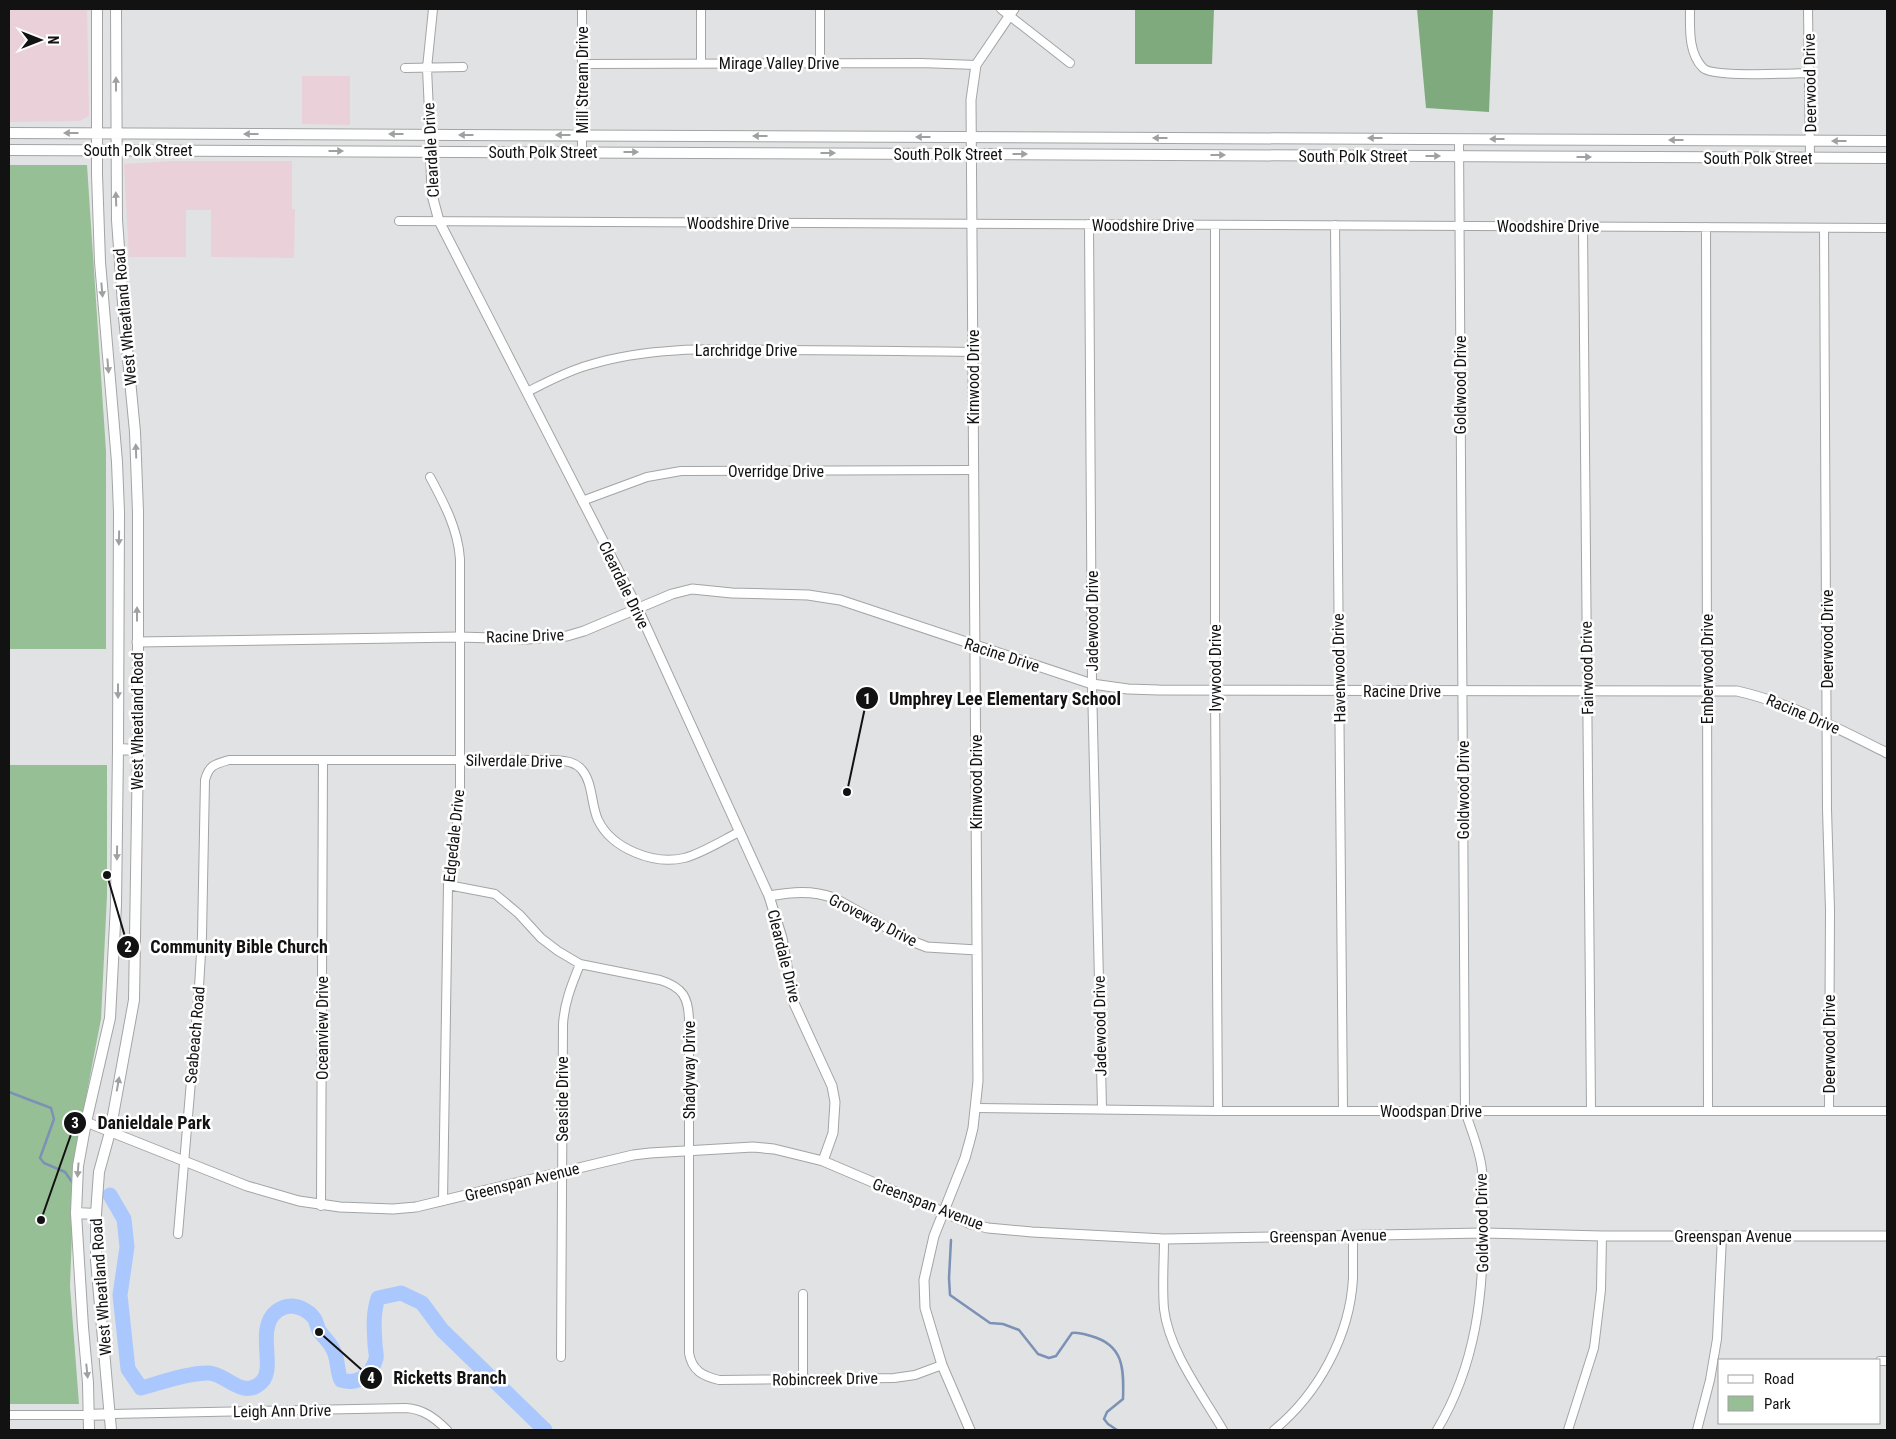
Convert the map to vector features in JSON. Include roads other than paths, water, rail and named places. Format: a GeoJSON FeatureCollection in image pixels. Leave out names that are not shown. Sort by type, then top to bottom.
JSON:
{"type":"FeatureCollection","features":[{"type":"Feature","properties":{"kind":"main road","name":"West Wheatland Road"},"geometry":{"type":"LineString","coordinates":[[89,1430],[76,1213],[78,1166],[110,1018],[116,906],[118,749],[119,512],[100,262],[97,150],[97,9]]}},
{"type":"Feature","properties":{"kind":"main road","name":"West Wheatland Road"},"geometry":{"type":"LineString","coordinates":[[111,1430],[96,1260],[96,1214],[99,1172],[110,1132],[134,1000],[138,750],[138,512],[135,432],[117,220],[116,9]]}},
{"type":"Feature","properties":{"kind":"main road","name":"South Polk Street"},"geometry":{"type":"LineString","coordinates":[[9,133],[1887,141]]}},
{"type":"Feature","properties":{"kind":"main road"},"geometry":{"type":"LineString","coordinates":[[299,134],[300,151]]}},
{"type":"Feature","properties":{"kind":"main road"},"geometry":{"type":"LineString","coordinates":[[1195,138],[1195,155]]}},
{"type":"Feature","properties":{"kind":"main road"},"geometry":{"type":"LineString","coordinates":[[1617,140],[1617,157]]}},
{"type":"Feature","properties":{"kind":"main road","name":"South Polk Street"},"geometry":{"type":"LineString","coordinates":[[9,150],[1887,158]]}},
{"type":"Feature","properties":{"kind":"main road"},"geometry":{"type":"LineString","coordinates":[[104,317],[124,317]]}},
{"type":"Feature","properties":{"kind":"main road"},"geometry":{"type":"LineString","coordinates":[[119,512],[138,512]]}},
{"type":"Feature","properties":{"kind":"main road","name":"Racine Drive"},"geometry":{"type":"LineString","coordinates":[[117,642],[137,642]]}},
{"type":"Feature","properties":{"kind":"main road"},"geometry":{"type":"LineString","coordinates":[[118,749],[138,750]]}},
{"type":"Feature","properties":{"kind":"main road"},"geometry":{"type":"LineString","coordinates":[[76,1213],[96,1214]]}},
{"type":"Feature","properties":{"kind":"main road"},"geometry":{"type":"LineString","coordinates":[[89,1415],[111,1414]]}},
{"type":"Feature","properties":{"kind":"street","name":"Cleardale Drive"},"geometry":{"type":"LineString","coordinates":[[433,9],[427,68],[432,195],[439,222],[638,609],[768,896],[782,938],[793,1001],[832,1086],[835,1102],[833,1133],[823,1161]]}},
{"type":"Feature","properties":{"kind":"street","name":"Mill Stream Drive"},"geometry":{"type":"LineString","coordinates":[[582,9],[582,152]]}},
{"type":"Feature","properties":{"kind":"street"},"geometry":{"type":"LineString","coordinates":[[701,9],[701,63]]}},
{"type":"Feature","properties":{"kind":"street"},"geometry":{"type":"LineString","coordinates":[[820,9],[820,63]]}},
{"type":"Feature","properties":{"kind":"street"},"geometry":{"type":"LineString","coordinates":[[1001,9],[1012,12],[1070,63]]}},
{"type":"Feature","properties":{"kind":"street"},"geometry":{"type":"LineString","coordinates":[[1690,9],[1692,45],[1697,60],[1704,70],[1736,74],[1810,73]]}},
{"type":"Feature","properties":{"kind":"street","name":"Deerwood Drive"},"geometry":{"type":"LineString","coordinates":[[1808,9],[1810,158]]}},
{"type":"Feature","properties":{"kind":"street","name":"Kirnwood Drive"},"geometry":{"type":"LineString","coordinates":[[970,1430],[942,1365],[925,1308],[924,1280],[934,1236],[965,1158],[973,1128],[978,1081],[971,100],[976,65],[1012,12]]}},
{"type":"Feature","properties":{"kind":"street","name":"Mirage Valley Drive"},"geometry":{"type":"LineString","coordinates":[[582,64],[820,63],[976,65]]}},
{"type":"Feature","properties":{"kind":"street"},"geometry":{"type":"LineString","coordinates":[[405,68],[463,67]]}},
{"type":"Feature","properties":{"kind":"street","name":"Goldwood Drive"},"geometry":{"type":"LineString","coordinates":[[1437,1430],[1462,1378],[1473,1340],[1482,1281],[1483,1233],[1482,1170],[1466,1111],[1459,139]]}},
{"type":"Feature","properties":{"kind":"street","name":"Woodshire Drive"},"geometry":{"type":"LineString","coordinates":[[399,221],[1887,228]]}},
{"type":"Feature","properties":{"kind":"street","name":"Jadewood Drive"},"geometry":{"type":"LineString","coordinates":[[1089,224],[1092,684],[1102,1108]]}},
{"type":"Feature","properties":{"kind":"street","name":"Ivywood Drive"},"geometry":{"type":"LineString","coordinates":[[1215,225],[1215,690],[1218,1110]]}},
{"type":"Feature","properties":{"kind":"street","name":"Havenwood Drive"},"geometry":{"type":"LineString","coordinates":[[1335,225],[1343,1110]]}},
{"type":"Feature","properties":{"kind":"street","name":"Fairwood Drive"},"geometry":{"type":"LineString","coordinates":[[1583,226],[1591,1110]]}},
{"type":"Feature","properties":{"kind":"street","name":"Emberwood Drive"},"geometry":{"type":"LineString","coordinates":[[1706,227],[1708,1111]]}},
{"type":"Feature","properties":{"kind":"street","name":"Deerwood Drive"},"geometry":{"type":"LineString","coordinates":[[1824,228],[1830,910],[1829,1111]]}},
{"type":"Feature","properties":{"kind":"street","name":"Larchridge Drive"},"geometry":{"type":"LineString","coordinates":[[527,392],[564,373],[590,364],[657,352],[717,349],[973,352]]}},
{"type":"Feature","properties":{"kind":"street","name":"Overridge Drive"},"geometry":{"type":"LineString","coordinates":[[582,501],[647,477],[681,471],[974,470]]}},
{"type":"Feature","properties":{"kind":"street","name":"Edgedale Drive"},"geometry":{"type":"LineString","coordinates":[[430,477],[448,512],[460,547],[459,804],[448,885],[443,1201]]}},
{"type":"Feature","properties":{"kind":"street","name":"Racine Drive"},"geometry":{"type":"LineString","coordinates":[[137,642],[459,637],[527,639],[567,636],[599,626],[672,594],[692,589],[732,593],[825,597],[861,607],[1092,684],[1151,690],[1737,691],[1765,697],[1827,723],[1887,753]]}},
{"type":"Feature","properties":{"kind":"street","name":"Silverdale Drive"},"geometry":{"type":"LineString","coordinates":[[229,760],[554,760],[575,763],[582,770],[587,780],[598,820],[606,832],[627,850],[667,860],[686,858],[739,832]]}},
{"type":"Feature","properties":{"kind":"street","name":"Seabeach Road"},"geometry":{"type":"LineString","coordinates":[[178,1234],[199,987],[202,936],[205,780],[210,768],[229,760]]}},
{"type":"Feature","properties":{"kind":"street","name":"Oceanview Drive"},"geometry":{"type":"LineString","coordinates":[[321,1206],[323,760]]}},
{"type":"Feature","properties":{"kind":"street","name":"Shadyway Drive"},"geometry":{"type":"LineString","coordinates":[[448,885],[494,894],[519,914],[541,938],[580,964],[672,984],[681,990],[687,1001],[689,1012],[689,1353],[694,1367],[707,1377]]}},
{"type":"Feature","properties":{"kind":"street","name":"Groveway Drive"},"geometry":{"type":"LineString","coordinates":[[768,896],[802,892],[824,894],[909,940],[927,947],[977,950]]}},
{"type":"Feature","properties":{"kind":"street","name":"Seaside Drive"},"geometry":{"type":"LineString","coordinates":[[561,1357],[564,1009],[580,964]]}},
{"type":"Feature","properties":{"kind":"street","name":"Woodspan Drive"},"geometry":{"type":"LineString","coordinates":[[976,1108],[1887,1111]]}},
{"type":"Feature","properties":{"kind":"street","name":"Greenspan Avenue"},"geometry":{"type":"LineString","coordinates":[[86,1122],[263,1191],[321,1206],[393,1209],[416,1207],[633,1156],[688,1150],[753,1147],[774,1149],[823,1161],[971,1224],[988,1228],[1032,1232],[1164,1239],[1483,1233],[1722,1237],[1887,1236]]}},
{"type":"Feature","properties":{"kind":"street"},"geometry":{"type":"LineString","coordinates":[[1274,1430],[1294,1412],[1316,1384],[1328,1364],[1338,1341],[1350,1300],[1353,1279],[1353,1236]]}},
{"type":"Feature","properties":{"kind":"street"},"geometry":{"type":"LineString","coordinates":[[1568,1430],[1594,1348],[1601,1297],[1602,1236]]}},
{"type":"Feature","properties":{"kind":"street"},"geometry":{"type":"LineString","coordinates":[[1697,1430],[1716,1362],[1722,1237]]}},
{"type":"Feature","properties":{"kind":"street"},"geometry":{"type":"LineString","coordinates":[[1164,1239],[1164,1309],[1170,1332],[1184,1363],[1223,1430]]}},
{"type":"Feature","properties":{"kind":"street"},"geometry":{"type":"LineString","coordinates":[[802,1294],[803,1380]]}},
{"type":"Feature","properties":{"kind":"street","name":"Robincreek Drive"},"geometry":{"type":"LineString","coordinates":[[707,1377],[720,1380],[894,1378],[915,1375],[942,1365]]}},
{"type":"Feature","properties":{"kind":"street","name":"Leigh Ann Drive"},"geometry":{"type":"LineString","coordinates":[[111,1414],[415,1408],[433,1418],[446,1430]]}},
{"type":"Feature","properties":{"kind":"street"},"geometry":{"type":"LineString","coordinates":[[9,1415],[89,1415]]}},
{"type":"Feature","properties":{"kind":"waterway"},"geometry":{"type":"LineString","coordinates":[[9,1092],[51,1108],[54,1119],[40,1158],[44,1163],[65,1172],[72,1182]]}},
{"type":"Feature","properties":{"kind":"waterway"},"geometry":{"type":"LineString","coordinates":[[110,1195],[124,1219],[127,1247],[120,1295],[128,1369],[141,1388],[201,1373],[215,1374],[240,1387],[252,1388],[258,1385],[264,1379],[267,1371],[266,1339],[270,1319],[280,1309],[291,1306],[304,1309],[314,1318],[319,1330],[334,1351],[341,1380],[358,1380],[371,1370],[376,1359],[374,1321],[378,1298],[401,1293],[422,1303],[442,1330],[545,1430]]}},
{"type":"Feature","properties":{"kind":"waterway"},"geometry":{"type":"LineString","coordinates":[[951,1240],[950,1295],[990,1323],[1003,1324],[1019,1330],[1038,1354],[1049,1358],[1056,1356],[1072,1333],[1079,1333],[1102,1340],[1110,1345],[1116,1352],[1122,1368],[1123,1399],[1107,1412],[1104,1419],[1117,1430]]}},
{"type":"Feature","properties":{"kind":"place","name":"Umphrey Lee Elementary School"},"geometry":{"type":"Point","coordinates":[847,792]}},
{"type":"Feature","properties":{"kind":"place","name":"Community Bible Church"},"geometry":{"type":"Point","coordinates":[107,875]}},
{"type":"Feature","properties":{"kind":"place","name":"Danieldale Park"},"geometry":{"type":"Point","coordinates":[41,1220]}},
{"type":"Feature","properties":{"kind":"place","name":"Ricketts Branch"},"geometry":{"type":"Point","coordinates":[319,1332]}}]}
